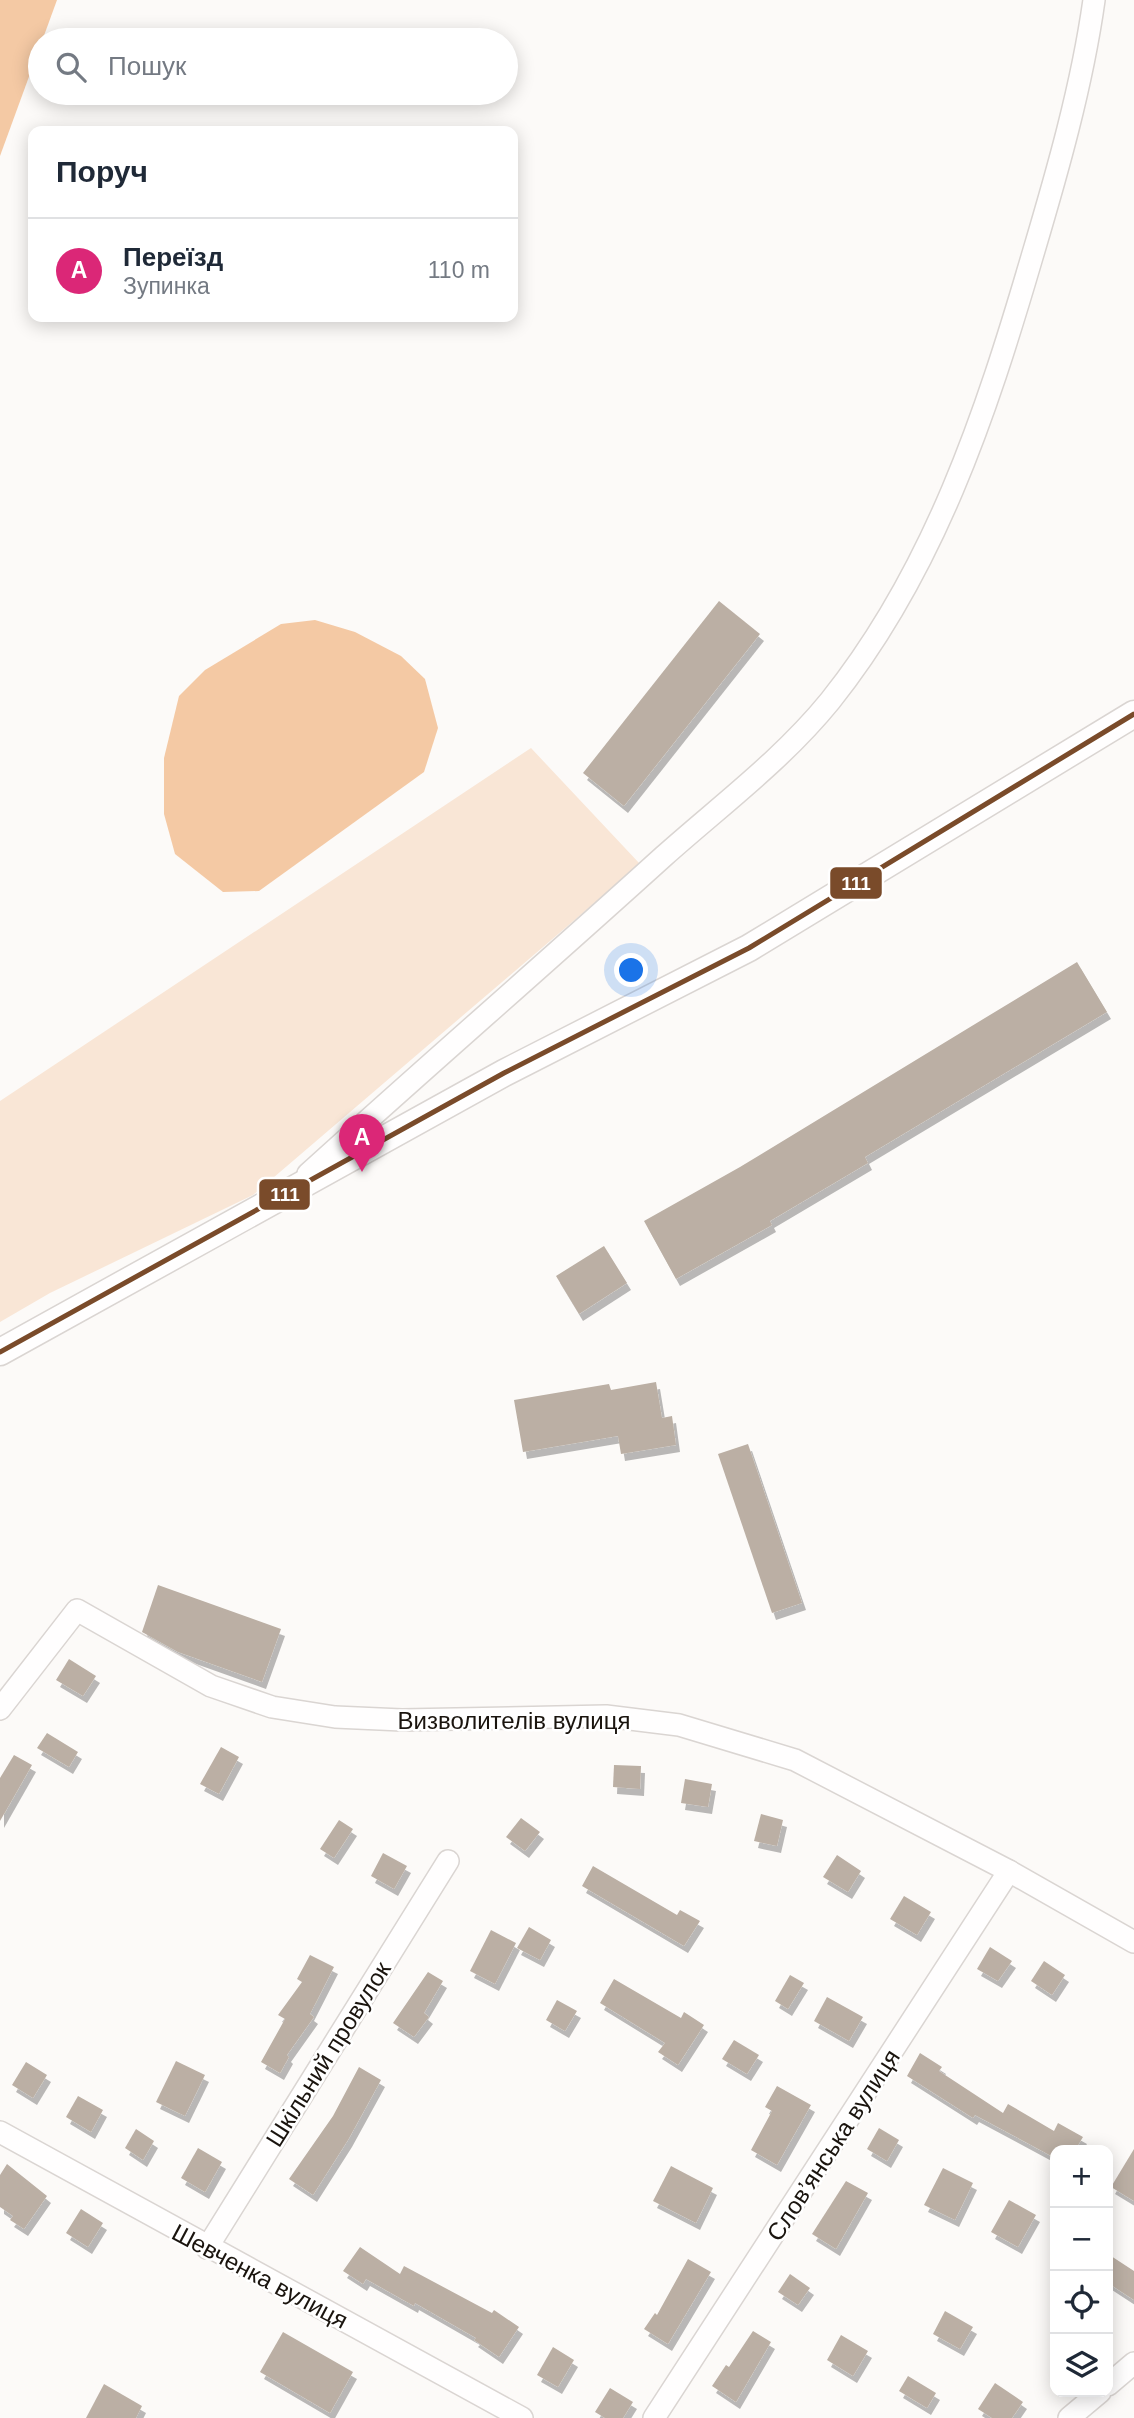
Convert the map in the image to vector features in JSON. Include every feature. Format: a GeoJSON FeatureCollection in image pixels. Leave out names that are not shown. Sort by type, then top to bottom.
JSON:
{"type":"FeatureCollection","features":[{"type":"Feature","properties":{"kind":"main road"},"geometry":{"type":"LineString","coordinates":[[0,1352],[504,1073],[748,948],[1134,714]]}},
{"type":"Feature","properties":{"kind":"street"},"geometry":{"type":"LineString","coordinates":[[291,1189],[484,1015],[757,777],[829,701],[891,615],[965,466],[1002,358],[1052,191],[1094,0]]}},
{"type":"Feature","properties":{"kind":"street","name":"Визволителів вулиця"},"geometry":{"type":"LineString","coordinates":[[0,1709],[78,1610],[211,1686],[272,1707],[335,1717],[402,1720],[606,1716],[679,1725],[795,1760],[1009,1871],[1134,1942]]}},
{"type":"Feature","properties":{"kind":"street","name":"Шкільний провулок"},"geometry":{"type":"LineString","coordinates":[[207,2248],[448,1861]]}},
{"type":"Feature","properties":{"kind":"street","name":"Слов’янська вулиця"},"geometry":{"type":"LineString","coordinates":[[654,2418],[1009,1871]]}},
{"type":"Feature","properties":{"kind":"street","name":"Шевченка вулиця"},"geometry":{"type":"LineString","coordinates":[[0,2132],[207,2248],[522,2418]]}},
{"type":"Feature","properties":{"kind":"street"},"geometry":{"type":"LineString","coordinates":[[1113,2381],[1134,2363]]}},
{"type":"Feature","properties":{"kind":"street"},"geometry":{"type":"LineString","coordinates":[[1069,2418],[1094,2397]]}},
{"type":"Feature","properties":{"kind":"shaded area"},"geometry":{"type":"Polygon","coordinates":[[[0,0],[57,0],[47,28],[28,28],[28,79],[0,156],[0,0]]]}},
{"type":"Feature","properties":{"kind":"shaded area"},"geometry":{"type":"Polygon","coordinates":[[[315,620],[355,632],[401,656],[425,679],[438,728],[424,772],[259,891],[223,892],[175,854],[164,814],[164,758],[179,696],[205,670],[281,624],[315,620]]]}},
{"type":"Feature","properties":{"kind":"shaded area"},"geometry":{"type":"Polygon","coordinates":[[[531,748],[640,864],[253,1195],[50,1293],[0,1322],[0,1101],[531,748]]]}},
{"type":"Feature","properties":{"kind":"building"},"geometry":{"type":"Polygon","coordinates":[[[719,601],[760,634],[624,806],[583,773],[719,601]]]}},
{"type":"Feature","properties":{"kind":"building"},"geometry":{"type":"Polygon","coordinates":[[[1077,962],[1107,1012],[865,1157],[868,1163],[770,1221],[772,1225],[676,1279],[644,1221],[740,1167],[1077,962]]]}},
{"type":"Feature","properties":{"kind":"building"},"geometry":{"type":"Polygon","coordinates":[[[604,1246],[627,1283],[579,1314],[556,1276],[604,1246]]]}},
{"type":"Feature","properties":{"kind":"building"},"geometry":{"type":"Polygon","coordinates":[[[656,1382],[662,1418],[672,1416],[676,1445],[621,1454],[618,1436],[523,1452],[514,1400],[609,1384],[611,1390],[656,1382]]]}},
{"type":"Feature","properties":{"kind":"building"},"geometry":{"type":"Polygon","coordinates":[[[748,1444],[802,1603],[772,1613],[718,1454],[748,1444]]]}},
{"type":"Feature","properties":{"kind":"building"},"geometry":{"type":"Polygon","coordinates":[[[158,1585],[281,1629],[262,1682],[178,1652],[142,1632],[158,1585]]]}},
{"type":"Feature","properties":{"kind":"building"},"geometry":{"type":"Polygon","coordinates":[[[69,1659],[96,1676],[83,1696],[56,1680],[69,1659]]]}},
{"type":"Feature","properties":{"kind":"building"},"geometry":{"type":"Polygon","coordinates":[[[47,1733],[78,1752],[69,1767],[37,1748],[47,1733]]]}},
{"type":"Feature","properties":{"kind":"building"},"geometry":{"type":"Polygon","coordinates":[[[221,1747],[239,1757],[219,1794],[200,1784],[221,1747]]]}},
{"type":"Feature","properties":{"kind":"building"},"geometry":{"type":"Polygon","coordinates":[[[14,1755],[32,1765],[0,1821],[0,1778],[14,1755]]]}},
{"type":"Feature","properties":{"kind":"building"},"geometry":{"type":"Polygon","coordinates":[[[614,1765],[641,1766],[640,1789],[613,1787],[614,1765]]]}},
{"type":"Feature","properties":{"kind":"building"},"geometry":{"type":"Polygon","coordinates":[[[685,1779],[712,1784],[708,1807],[681,1803],[685,1779]]]}},
{"type":"Feature","properties":{"kind":"building"},"geometry":{"type":"Polygon","coordinates":[[[761,1814],[783,1820],[777,1846],[754,1841],[761,1814]]]}},
{"type":"Feature","properties":{"kind":"building"},"geometry":{"type":"Polygon","coordinates":[[[521,1818],[540,1832],[525,1851],[506,1837],[521,1818]]]}},
{"type":"Feature","properties":{"kind":"building"},"geometry":{"type":"Polygon","coordinates":[[[339,1820],[353,1829],[334,1858],[320,1849],[339,1820]]]}},
{"type":"Feature","properties":{"kind":"building"},"geometry":{"type":"Polygon","coordinates":[[[383,1853],[407,1866],[394,1889],[371,1876],[383,1853]]]}},
{"type":"Feature","properties":{"kind":"building"},"geometry":{"type":"Polygon","coordinates":[[[837,1855],[861,1871],[848,1892],[823,1877],[837,1855]]]}},
{"type":"Feature","properties":{"kind":"building"},"geometry":{"type":"Polygon","coordinates":[[[593,1866],[677,1915],[680,1910],[700,1921],[684,1946],[582,1886],[593,1866]]]}},
{"type":"Feature","properties":{"kind":"building"},"geometry":{"type":"Polygon","coordinates":[[[904,1896],[931,1912],[917,1935],[890,1919],[904,1896]]]}},
{"type":"Feature","properties":{"kind":"building"},"geometry":{"type":"Polygon","coordinates":[[[529,1927],[551,1940],[540,1960],[517,1948],[529,1927]]]}},
{"type":"Feature","properties":{"kind":"building"},"geometry":{"type":"Polygon","coordinates":[[[491,1930],[516,1943],[495,1984],[470,1971],[491,1930]]]}},
{"type":"Feature","properties":{"kind":"building"},"geometry":{"type":"Polygon","coordinates":[[[990,1947],[1012,1961],[998,1981],[977,1969],[990,1947]]]}},
{"type":"Feature","properties":{"kind":"building"},"geometry":{"type":"Polygon","coordinates":[[[310,1955],[334,1967],[310,2014],[314,2017],[287,2055],[289,2057],[280,2073],[261,2062],[285,2019],[278,2015],[302,1982],[297,1979],[310,1955]]]}},
{"type":"Feature","properties":{"kind":"building"},"geometry":{"type":"Polygon","coordinates":[[[1044,1961],[1065,1975],[1052,1995],[1031,1981],[1044,1961]]]}},
{"type":"Feature","properties":{"kind":"building"},"geometry":{"type":"Polygon","coordinates":[[[428,1972],[443,1981],[424,2013],[429,2017],[414,2037],[393,2023],[428,1972]]]}},
{"type":"Feature","properties":{"kind":"building"},"geometry":{"type":"Polygon","coordinates":[[[790,1975],[804,1983],[788,2009],[775,2001],[790,1975]]]}},
{"type":"Feature","properties":{"kind":"building"},"geometry":{"type":"Polygon","coordinates":[[[614,1979],[681,2018],[684,2012],[704,2025],[678,2065],[658,2052],[665,2043],[600,2003],[614,1979]]]}},
{"type":"Feature","properties":{"kind":"building"},"geometry":{"type":"Polygon","coordinates":[[[827,1997],[863,2017],[849,2041],[814,2021],[827,1997]]]}},
{"type":"Feature","properties":{"kind":"building"},"geometry":{"type":"Polygon","coordinates":[[[557,2000],[577,2011],[565,2031],[546,2020],[557,2000]]]}},
{"type":"Feature","properties":{"kind":"building"},"geometry":{"type":"Polygon","coordinates":[[[734,2040],[759,2055],[747,2074],[722,2059],[734,2040]]]}},
{"type":"Feature","properties":{"kind":"building"},"geometry":{"type":"Polygon","coordinates":[[[920,2053],[942,2067],[939,2071],[1003,2113],[1008,2104],[1054,2131],[1058,2123],[1083,2137],[1078,2145],[1050,2145],[1050,2155],[975,2115],[973,2118],[907,2076],[920,2053]]]}},
{"type":"Feature","properties":{"kind":"building"},"geometry":{"type":"Polygon","coordinates":[[[176,2061],[205,2075],[185,2116],[156,2102],[176,2061]]]}},
{"type":"Feature","properties":{"kind":"building"},"geometry":{"type":"Polygon","coordinates":[[[26,2062],[47,2075],[33,2098],[12,2085],[26,2062]]]}},
{"type":"Feature","properties":{"kind":"building"},"geometry":{"type":"Polygon","coordinates":[[[359,2067],[381,2080],[348,2140],[313,2195],[289,2179],[333,2116],[359,2067]]]}},
{"type":"Feature","properties":{"kind":"building"},"geometry":{"type":"Polygon","coordinates":[[[777,2086],[811,2105],[777,2165],[751,2150],[772,2111],[765,2107],[777,2086]]]}},
{"type":"Feature","properties":{"kind":"building"},"geometry":{"type":"Polygon","coordinates":[[[78,2096],[103,2110],[91,2132],[66,2117],[78,2096]]]}},
{"type":"Feature","properties":{"kind":"building"},"geometry":{"type":"Polygon","coordinates":[[[879,2128],[899,2140],[887,2161],[867,2149],[879,2128]]]}},
{"type":"Feature","properties":{"kind":"building"},"geometry":{"type":"Polygon","coordinates":[[[136,2129],[154,2141],[143,2160],[125,2148],[136,2129]]]}},
{"type":"Feature","properties":{"kind":"building"},"geometry":{"type":"Polygon","coordinates":[[[198,2148],[222,2162],[205,2192],[181,2178],[198,2148]]]}},
{"type":"Feature","properties":{"kind":"building"},"geometry":{"type":"Polygon","coordinates":[[[1134,2149],[1134,2201],[1113,2188],[1113,2184],[1134,2149]]]}},
{"type":"Feature","properties":{"kind":"building"},"geometry":{"type":"Polygon","coordinates":[[[7,2164],[47,2196],[24,2229],[10,2220],[13,2216],[0,2207],[0,2175],[7,2164]]]}},
{"type":"Feature","properties":{"kind":"building"},"geometry":{"type":"Polygon","coordinates":[[[671,2166],[713,2188],[696,2223],[653,2201],[671,2166]]]}},
{"type":"Feature","properties":{"kind":"building"},"geometry":{"type":"Polygon","coordinates":[[[943,2168],[973,2183],[955,2220],[924,2205],[943,2168]]]}},
{"type":"Feature","properties":{"kind":"building"},"geometry":{"type":"Polygon","coordinates":[[[846,2181],[868,2193],[836,2249],[812,2234],[846,2181]]]}},
{"type":"Feature","properties":{"kind":"building"},"geometry":{"type":"Polygon","coordinates":[[[1009,2200],[1036,2215],[1018,2247],[991,2232],[1009,2200]]]}},
{"type":"Feature","properties":{"kind":"building"},"geometry":{"type":"Polygon","coordinates":[[[81,2209],[103,2223],[88,2247],[66,2233],[81,2209]]]}},
{"type":"Feature","properties":{"kind":"building"},"geometry":{"type":"Polygon","coordinates":[[[360,2247],[400,2274],[404,2266],[492,2313],[494,2310],[519,2327],[499,2357],[474,2340],[476,2338],[415,2303],[414,2306],[366,2279],[363,2284],[343,2271],[360,2247]]]}},
{"type":"Feature","properties":{"kind":"building"},"geometry":{"type":"Polygon","coordinates":[[[1113,2257],[1134,2271],[1134,2300],[1113,2286],[1113,2257]]]}},
{"type":"Feature","properties":{"kind":"building"},"geometry":{"type":"Polygon","coordinates":[[[688,2259],[711,2272],[668,2344],[644,2329],[655,2313],[657,2315],[688,2259]]]}},
{"type":"Feature","properties":{"kind":"building"},"geometry":{"type":"Polygon","coordinates":[[[790,2274],[810,2288],[798,2305],[778,2292],[790,2274]]]}},
{"type":"Feature","properties":{"kind":"building"},"geometry":{"type":"Polygon","coordinates":[[[945,2311],[973,2327],[960,2349],[933,2334],[945,2311]]]}},
{"type":"Feature","properties":{"kind":"building"},"geometry":{"type":"Polygon","coordinates":[[[753,2331],[771,2342],[736,2402],[712,2386],[726,2365],[729,2367],[753,2331]]]}},
{"type":"Feature","properties":{"kind":"building"},"geometry":{"type":"Polygon","coordinates":[[[283,2332],[353,2372],[330,2413],[260,2372],[283,2332]]]}},
{"type":"Feature","properties":{"kind":"building"},"geometry":{"type":"Polygon","coordinates":[[[841,2335],[868,2351],[853,2376],[827,2360],[841,2335]]]}},
{"type":"Feature","properties":{"kind":"building"},"geometry":{"type":"Polygon","coordinates":[[[553,2347],[574,2360],[558,2387],[537,2375],[553,2347]]]}},
{"type":"Feature","properties":{"kind":"building"},"geometry":{"type":"Polygon","coordinates":[[[908,2376],[936,2393],[927,2408],[899,2391],[908,2376]]]}},
{"type":"Feature","properties":{"kind":"building"},"geometry":{"type":"Polygon","coordinates":[[[995,2383],[1023,2402],[1012,2418],[992,2418],[978,2409],[995,2383]]]}},
{"type":"Feature","properties":{"kind":"building"},"geometry":{"type":"Polygon","coordinates":[[[104,2384],[142,2406],[136,2418],[86,2418],[104,2384]]]}},
{"type":"Feature","properties":{"kind":"building"},"geometry":{"type":"Polygon","coordinates":[[[610,2388],[633,2402],[623,2418],[605,2418],[595,2412],[610,2388]]]}},
{"type":"Feature","properties":{"kind":"transit line","name":"111"},"geometry":{"type":"LineString","coordinates":[[0,1352],[504,1073],[749,948],[1134,714]]}},
{"type":"Feature","properties":{"kind":"place","name":"Переїзд"},"geometry":{"type":"Point","coordinates":[362,1172]}}]}
